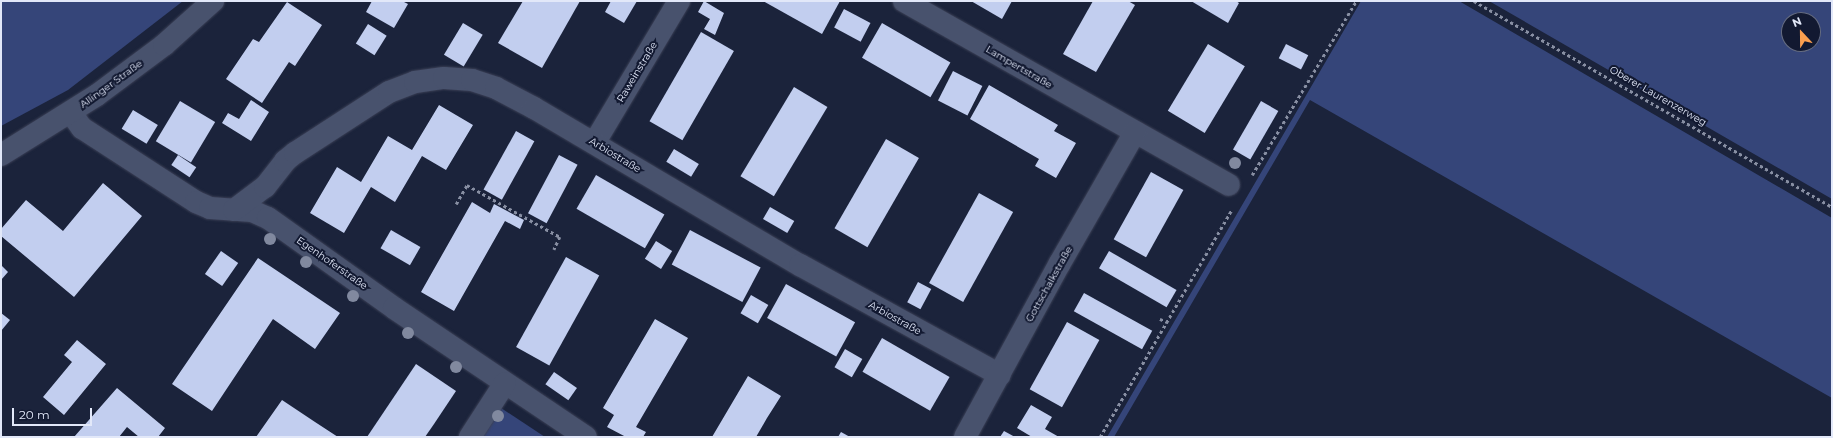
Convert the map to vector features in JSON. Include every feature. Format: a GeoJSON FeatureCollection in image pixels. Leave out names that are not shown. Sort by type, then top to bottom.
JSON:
{"type":"FeatureCollection","features":[{"type":"Feature","properties":{"kind":"street","name":"Allinger Straße"},"geometry":{"type":"LineString","coordinates":[[1,155],[71,113],[164,45],[214,1]]}},
{"type":"Feature","properties":{"kind":"street","name":"Raweinstraße"},"geometry":{"type":"LineString","coordinates":[[595,142],[679,1]]}},
{"type":"Feature","properties":{"kind":"street","name":"Lampertstraße"},"geometry":{"type":"LineString","coordinates":[[904,1],[1135,132],[1232,194]]}},
{"type":"Feature","properties":{"kind":"street","name":"Arbiostraße"},"geometry":{"type":"LineString","coordinates":[[234,210],[265,187],[285,161],[295,153],[369,104],[415,82],[444,78],[472,80],[496,88],[595,142],[784,255],[1000,374]]}},
{"type":"Feature","properties":{"kind":"street","name":"Egenhoferstraße"},"geometry":{"type":"LineString","coordinates":[[71,113],[82,128],[196,202],[210,208],[252,211],[268,218],[505,383],[586,437]]}},
{"type":"Feature","properties":{"kind":"street","name":"Gottschalkstraße"},"geometry":{"type":"LineString","coordinates":[[965,437],[1060,263],[1135,132]]}},
{"type":"Feature","properties":{"kind":"street"},"geometry":{"type":"LineString","coordinates":[[470,437],[505,383]]}},
{"type":"Feature","properties":{"kind":"path"},"geometry":{"type":"LineString","coordinates":[[1251,177],[1356,1]]}},
{"type":"Feature","properties":{"kind":"path","name":"Oberer Laurenzerweg"},"geometry":{"type":"LineString","coordinates":[[1474,1],[1832,207]]}},
{"type":"Feature","properties":{"kind":"path"},"geometry":{"type":"LineString","coordinates":[[456,204],[466,185],[560,237],[554,250]]}},
{"type":"Feature","properties":{"kind":"path"},"geometry":{"type":"LineString","coordinates":[[1100,437],[1167,322],[1232,194]]}},
{"type":"Feature","properties":{"kind":"path"},"geometry":{"type":"LineString","coordinates":[[1160,319],[1167,322]]}},
{"type":"Feature","properties":{"kind":"shaded area"},"geometry":{"type":"Polygon","coordinates":[[[1,1],[183,1],[68,90],[1,126],[1,1]]]}},
{"type":"Feature","properties":{"kind":"shaded area"},"geometry":{"type":"Polygon","coordinates":[[[1361,1],[1459,1],[1832,218],[1832,398],[1310,100],[1114,437],[1107,437],[1361,1]]]}},
{"type":"Feature","properties":{"kind":"shaded area"},"geometry":{"type":"Polygon","coordinates":[[[1489,1],[1832,1],[1832,199],[1489,1]]]}},
{"type":"Feature","properties":{"kind":"shaded area"},"geometry":{"type":"Polygon","coordinates":[[[498,406],[545,437],[480,437],[498,406]]]}},
{"type":"Feature","properties":{"kind":"building"},"geometry":{"type":"Polygon","coordinates":[[[372,1],[402,1],[408,4],[394,28],[366,12],[372,1]]]}},
{"type":"Feature","properties":{"kind":"building"},"geometry":{"type":"Polygon","coordinates":[[[523,1],[580,1],[542,68],[498,43],[523,1]]]}},
{"type":"Feature","properties":{"kind":"building"},"geometry":{"type":"Polygon","coordinates":[[[611,1],[637,1],[624,23],[605,12],[611,1]]]}},
{"type":"Feature","properties":{"kind":"building"},"geometry":{"type":"Polygon","coordinates":[[[704,1],[724,13],[715,35],[704,29],[710,19],[698,12],[704,1]]]}},
{"type":"Feature","properties":{"kind":"building"},"geometry":{"type":"Polygon","coordinates":[[[763,1],[840,1],[822,34],[763,1]]]}},
{"type":"Feature","properties":{"kind":"building"},"geometry":{"type":"Polygon","coordinates":[[[971,1],[1012,1],[1002,19],[971,1]]]}},
{"type":"Feature","properties":{"kind":"building"},"geometry":{"type":"Polygon","coordinates":[[[1093,1],[1128,1],[1135,5],[1096,72],[1063,54],[1093,1]]]}},
{"type":"Feature","properties":{"kind":"building"},"geometry":{"type":"Polygon","coordinates":[[[1191,1],[1236,1],[1239,3],[1228,23],[1191,1]]]}},
{"type":"Feature","properties":{"kind":"building"},"geometry":{"type":"Polygon","coordinates":[[[287,2],[322,25],[295,66],[289,62],[262,103],[226,79],[253,39],[259,42],[287,2]]]}},
{"type":"Feature","properties":{"kind":"building"},"geometry":{"type":"Polygon","coordinates":[[[844,9],[870,23],[861,42],[834,28],[844,9]]]}},
{"type":"Feature","properties":{"kind":"building"},"geometry":{"type":"Polygon","coordinates":[[[463,23],[483,35],[464,67],[444,55],[463,23]]]}},
{"type":"Feature","properties":{"kind":"building"},"geometry":{"type":"Polygon","coordinates":[[[882,23],[950,62],[930,97],[862,58],[882,23]]]}},
{"type":"Feature","properties":{"kind":"building"},"geometry":{"type":"Polygon","coordinates":[[[368,24],[387,36],[374,55],[356,44],[368,24]]]}},
{"type":"Feature","properties":{"kind":"building"},"geometry":{"type":"Polygon","coordinates":[[[701,32],[734,51],[682,140],[650,121],[701,32]]]}},
{"type":"Feature","properties":{"kind":"building"},"geometry":{"type":"Polygon","coordinates":[[[1208,44],[1245,66],[1205,133],[1168,111],[1208,44]]]}},
{"type":"Feature","properties":{"kind":"building"},"geometry":{"type":"Polygon","coordinates":[[[1286,44],[1308,55],[1301,70],[1279,58],[1286,44]]]}},
{"type":"Feature","properties":{"kind":"building"},"geometry":{"type":"Polygon","coordinates":[[[953,71],[982,86],[967,115],[938,100],[953,71]]]}},
{"type":"Feature","properties":{"kind":"building"},"geometry":{"type":"Polygon","coordinates":[[[989,85],[1058,125],[1054,131],[1076,143],[1056,178],[1035,166],[1039,159],[970,119],[989,85]]]}},
{"type":"Feature","properties":{"kind":"building"},"geometry":{"type":"Polygon","coordinates":[[[794,87],[827,107],[774,196],[740,176],[794,87]]]}},
{"type":"Feature","properties":{"kind":"building"},"geometry":{"type":"Polygon","coordinates":[[[251,100],[269,112],[251,141],[222,123],[228,113],[239,119],[251,100]]]}},
{"type":"Feature","properties":{"kind":"building"},"geometry":{"type":"Polygon","coordinates":[[[180,101],[215,122],[191,162],[156,141],[180,101]]]}},
{"type":"Feature","properties":{"kind":"building"},"geometry":{"type":"Polygon","coordinates":[[[1261,101],[1278,111],[1250,159],[1233,149],[1261,101]]]}},
{"type":"Feature","properties":{"kind":"building"},"geometry":{"type":"Polygon","coordinates":[[[439,105],[473,125],[446,170],[422,156],[395,202],[371,187],[344,233],[310,213],[337,167],[361,182],[388,136],[412,150],[439,105]]]}},
{"type":"Feature","properties":{"kind":"building"},"geometry":{"type":"Polygon","coordinates":[[[133,110],[158,125],[147,144],[122,129],[133,110]]]}},
{"type":"Feature","properties":{"kind":"building"},"geometry":{"type":"Polygon","coordinates":[[[516,131],[534,141],[502,200],[484,190],[516,131]]]}},
{"type":"Feature","properties":{"kind":"building"},"geometry":{"type":"Polygon","coordinates":[[[886,139],[919,158],[867,247],[834,228],[886,139]]]}},
{"type":"Feature","properties":{"kind":"building"},"geometry":{"type":"Polygon","coordinates":[[[674,149],[699,164],[691,177],[666,162],[674,149]]]}},
{"type":"Feature","properties":{"kind":"building"},"geometry":{"type":"Polygon","coordinates":[[[178,155],[196,167],[190,177],[171,165],[178,155]]]}},
{"type":"Feature","properties":{"kind":"building"},"geometry":{"type":"Polygon","coordinates":[[[559,155],[578,165],[547,223],[528,213],[559,155]]]}},
{"type":"Feature","properties":{"kind":"building"},"geometry":{"type":"Polygon","coordinates":[[[1151,172],[1183,190],[1146,257],[1114,239],[1151,172]]]}},
{"type":"Feature","properties":{"kind":"building"},"geometry":{"type":"Polygon","coordinates":[[[596,175],[664,214],[645,248],[576,209],[596,175]]]}},
{"type":"Feature","properties":{"kind":"building"},"geometry":{"type":"Polygon","coordinates":[[[103,183],[142,216],[74,297],[1,236],[1,229],[26,200],[63,231],[103,183]]]}},
{"type":"Feature","properties":{"kind":"building"},"geometry":{"type":"Polygon","coordinates":[[[979,193],[1013,212],[963,302],[929,283],[979,193]]]}},
{"type":"Feature","properties":{"kind":"building"},"geometry":{"type":"Polygon","coordinates":[[[472,202],[490,213],[494,204],[524,220],[520,229],[505,221],[454,311],[421,292],[472,202]]]}},
{"type":"Feature","properties":{"kind":"building"},"geometry":{"type":"Polygon","coordinates":[[[770,207],[794,221],[787,233],[763,219],[770,207]]]}},
{"type":"Feature","properties":{"kind":"building"},"geometry":{"type":"Polygon","coordinates":[[[391,230],[420,247],[410,265],[380,248],[391,230]]]}},
{"type":"Feature","properties":{"kind":"building"},"geometry":{"type":"Polygon","coordinates":[[[690,230],[761,268],[742,302],[672,264],[690,230]]]}},
{"type":"Feature","properties":{"kind":"building"},"geometry":{"type":"Polygon","coordinates":[[[656,241],[672,251],[661,269],[645,259],[656,241]]]}},
{"type":"Feature","properties":{"kind":"building"},"geometry":{"type":"Polygon","coordinates":[[[221,251],[238,263],[222,286],[205,274],[221,251]]]}},
{"type":"Feature","properties":{"kind":"building"},"geometry":{"type":"Polygon","coordinates":[[[1109,251],[1177,290],[1167,307],[1099,268],[1109,251]]]}},
{"type":"Feature","properties":{"kind":"building"},"geometry":{"type":"Polygon","coordinates":[[[566,257],[599,275],[549,366],[516,347],[566,257]]]}},
{"type":"Feature","properties":{"kind":"building"},"geometry":{"type":"Polygon","coordinates":[[[258,258],[340,313],[315,349],[273,319],[212,411],[172,384],[258,258]]]}},
{"type":"Feature","properties":{"kind":"building"},"geometry":{"type":"Polygon","coordinates":[[[1,265],[8,272],[1,280],[1,265]]]}},
{"type":"Feature","properties":{"kind":"building"},"geometry":{"type":"Polygon","coordinates":[[[918,282],[931,289],[920,309],[907,302],[918,282]]]}},
{"type":"Feature","properties":{"kind":"building"},"geometry":{"type":"Polygon","coordinates":[[[786,284],[855,322],[836,356],[767,318],[786,284]]]}},
{"type":"Feature","properties":{"kind":"building"},"geometry":{"type":"Polygon","coordinates":[[[1084,293],[1152,331],[1142,349],[1074,311],[1084,293]]]}},
{"type":"Feature","properties":{"kind":"building"},"geometry":{"type":"Polygon","coordinates":[[[751,295],[768,305],[758,323],[740,313],[751,295]]]}},
{"type":"Feature","properties":{"kind":"building"},"geometry":{"type":"Polygon","coordinates":[[[1,313],[10,320],[1,331],[1,313]]]}},
{"type":"Feature","properties":{"kind":"building"},"geometry":{"type":"Polygon","coordinates":[[[655,319],[688,338],[636,427],[646,432],[643,437],[626,437],[607,427],[614,415],[603,408],[655,319]]]}},
{"type":"Feature","properties":{"kind":"building"},"geometry":{"type":"Polygon","coordinates":[[[1067,322],[1099,340],[1062,407],[1030,389],[1067,322]]]}},
{"type":"Feature","properties":{"kind":"building"},"geometry":{"type":"Polygon","coordinates":[[[882,338],[950,377],[930,411],[862,372],[882,338]]]}},
{"type":"Feature","properties":{"kind":"building"},"geometry":{"type":"Polygon","coordinates":[[[77,340],[106,364],[64,415],[43,397],[72,362],[64,355],[77,340]]]}},
{"type":"Feature","properties":{"kind":"building"},"geometry":{"type":"Polygon","coordinates":[[[845,349],[862,359],[852,377],[834,367],[845,349]]]}},
{"type":"Feature","properties":{"kind":"building"},"geometry":{"type":"Polygon","coordinates":[[[416,364],[456,391],[434,424],[425,437],[367,437],[416,364]]]}},
{"type":"Feature","properties":{"kind":"building"},"geometry":{"type":"Polygon","coordinates":[[[554,372],[577,388],[568,400],[545,384],[554,372]]]}},
{"type":"Feature","properties":{"kind":"building"},"geometry":{"type":"Polygon","coordinates":[[[748,376],[781,396],[756,437],[712,437],[748,376]]]}},
{"type":"Feature","properties":{"kind":"building"},"geometry":{"type":"Polygon","coordinates":[[[117,388],[165,428],[158,437],[139,437],[127,427],[119,437],[74,437],[117,388]]]}},
{"type":"Feature","properties":{"kind":"building"},"geometry":{"type":"Polygon","coordinates":[[[282,400],[315,422],[338,437],[256,437],[282,400]]]}},
{"type":"Feature","properties":{"kind":"building"},"geometry":{"type":"Polygon","coordinates":[[[1031,405],[1052,417],[1045,429],[1059,437],[1032,437],[1017,428],[1031,405]]]}},
{"type":"Feature","properties":{"kind":"building"},"geometry":{"type":"Polygon","coordinates":[[[1004,431],[1015,437],[1000,437],[1004,431]]]}},
{"type":"Feature","properties":{"kind":"building"},"geometry":{"type":"Polygon","coordinates":[[[841,432],[850,437],[838,437],[841,432]]]}}]}
